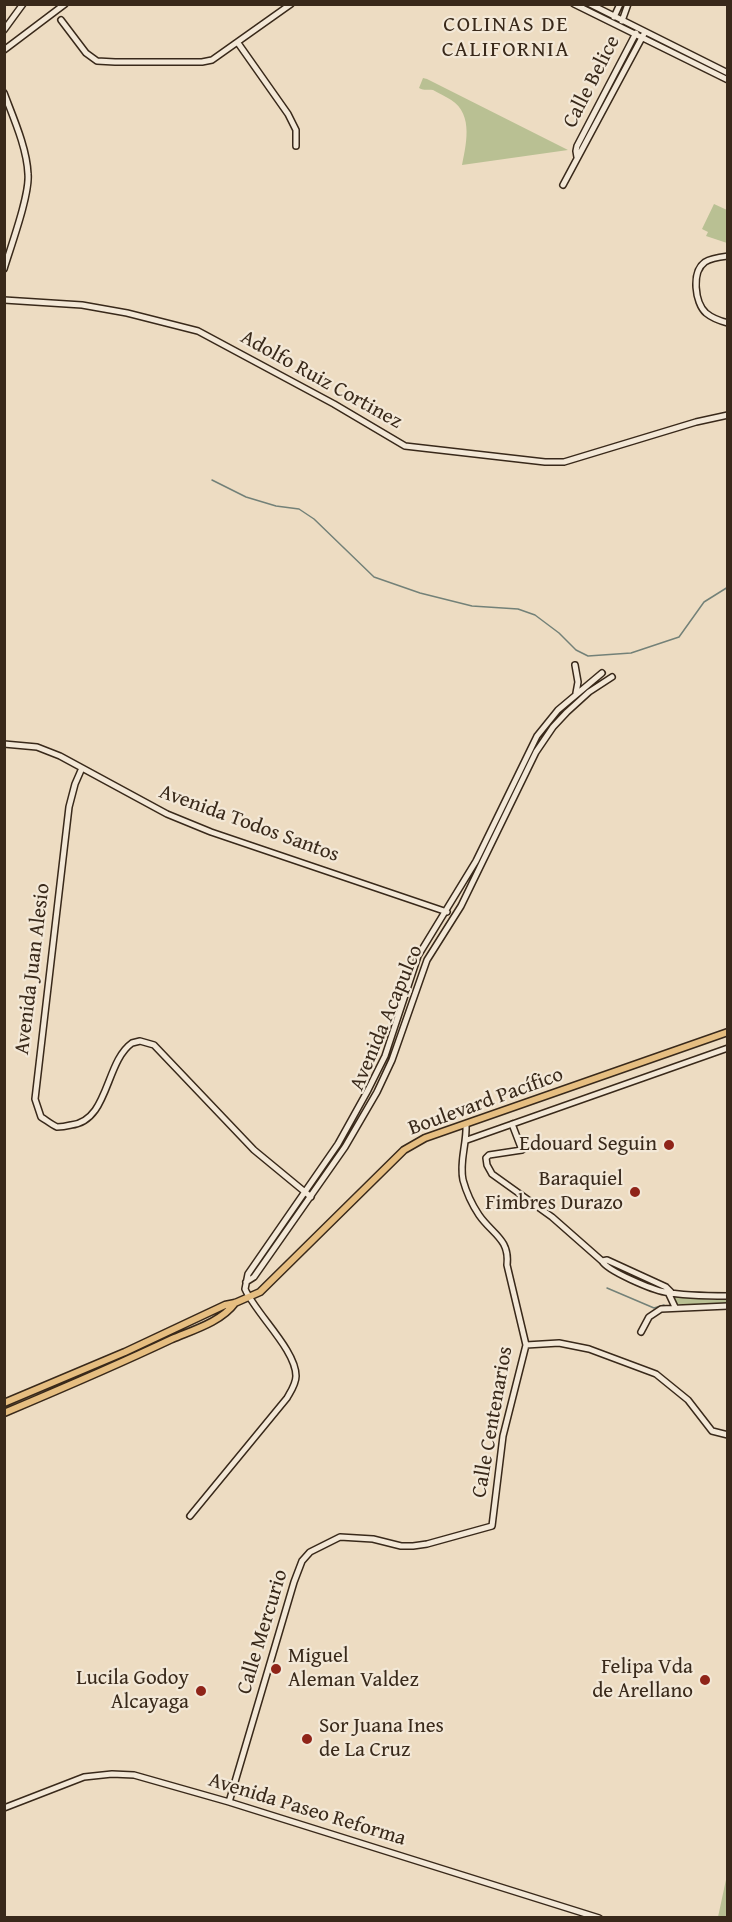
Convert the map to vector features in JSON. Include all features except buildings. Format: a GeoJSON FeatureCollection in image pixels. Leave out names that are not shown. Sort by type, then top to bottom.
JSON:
{"type":"FeatureCollection","features":[{"type":"Feature","properties":{"kind":"main road","name":"Boulevard Pacífico"},"geometry":{"type":"LineString","coordinates":[[4,1403],[125,1352],[225,1305],[260,1292],[404,1150],[425,1138],[728,1032]]}},
{"type":"Feature","properties":{"kind":"main road","name":"Boulevard Pacífico"},"geometry":{"type":"LineString","coordinates":[[4,1413],[129,1360],[229,1312],[235,1303]]}},
{"type":"Feature","properties":{"kind":"street"},"geometry":{"type":"LineString","coordinates":[[5,30],[23,4]]}},
{"type":"Feature","properties":{"kind":"street"},"geometry":{"type":"LineString","coordinates":[[4,50],[65,4]]}},
{"type":"Feature","properties":{"kind":"street"},"geometry":{"type":"LineString","coordinates":[[61,20],[86,53],[97,61],[115,63],[202,62],[212,60],[291,4]]}},
{"type":"Feature","properties":{"kind":"street"},"geometry":{"type":"LineString","coordinates":[[574,4],[728,80]]}},
{"type":"Feature","properties":{"kind":"street"},"geometry":{"type":"LineString","coordinates":[[590,4],[728,73]]}},
{"type":"Feature","properties":{"kind":"street"},"geometry":{"type":"LineString","coordinates":[[614,17],[620,4]]}},
{"type":"Feature","properties":{"kind":"street"},"geometry":{"type":"LineString","coordinates":[[622,21],[628,4]]}},
{"type":"Feature","properties":{"kind":"street","name":"Calle Belice"},"geometry":{"type":"LineString","coordinates":[[578,153],[603,94],[638,29]]}},
{"type":"Feature","properties":{"kind":"street","name":"Calle Belice"},"geometry":{"type":"LineString","coordinates":[[578,153],[645,32]]}},
{"type":"Feature","properties":{"kind":"street"},"geometry":{"type":"LineString","coordinates":[[238,43],[288,114],[296,130],[296,146]]}},
{"type":"Feature","properties":{"kind":"street"},"geometry":{"type":"LineString","coordinates":[[4,93],[20,135],[28,174],[27,189],[4,269]]}},
{"type":"Feature","properties":{"kind":"street"},"geometry":{"type":"LineString","coordinates":[[563,185],[578,153]]}},
{"type":"Feature","properties":{"kind":"street"},"geometry":{"type":"LineString","coordinates":[[728,256],[707,261],[698,273],[697,280],[697,293],[701,307],[707,314],[728,323]]}},
{"type":"Feature","properties":{"kind":"street","name":"Adolfo Ruiz Cortinez"},"geometry":{"type":"LineString","coordinates":[[4,300],[82,305],[127,313],[198,332],[334,404],[405,446],[545,462],[564,462],[686,425],[728,415]]}},
{"type":"Feature","properties":{"kind":"street"},"geometry":{"type":"LineString","coordinates":[[575,665],[578,682],[576,693]]}},
{"type":"Feature","properties":{"kind":"street","name":"Avenida Acapulco"},"geometry":{"type":"LineString","coordinates":[[246,1282],[251,1270],[338,1144],[372,1082],[384,1056],[418,956],[476,861],[537,736],[558,710],[602,673]]}},
{"type":"Feature","properties":{"kind":"street","name":"Avenida Acapulco"},"geometry":{"type":"LineString","coordinates":[[246,1282],[254,1277],[311,1197],[345,1147],[377,1092],[392,1060],[427,960],[461,906],[544,739],[567,712],[589,692],[612,677]]}},
{"type":"Feature","properties":{"kind":"street","name":"Avenida Todos Santos"},"geometry":{"type":"LineString","coordinates":[[4,744],[37,747],[60,756],[166,814],[454,915]]}},
{"type":"Feature","properties":{"kind":"street","name":"Avenida Juan Alesio"},"geometry":{"type":"LineString","coordinates":[[82,768],[69,807],[35,1099],[41,1117],[57,1127],[81,1124],[90,1118],[121,1054],[132,1043],[147,1042],[154,1045],[254,1150],[311,1197]]}},
{"type":"Feature","properties":{"kind":"street"},"geometry":{"type":"LineString","coordinates":[[467,1140],[728,1048]]}},
{"type":"Feature","properties":{"kind":"street","name":"Calle Centenarios"},"geometry":{"type":"LineString","coordinates":[[466,1125],[467,1140],[461,1160],[463,1181],[478,1214],[503,1242],[508,1253],[507,1265],[526,1345],[503,1436],[492,1526]]}},
{"type":"Feature","properties":{"kind":"street"},"geometry":{"type":"LineString","coordinates":[[512,1125],[522,1150],[489,1155],[486,1158],[487,1165],[492,1174],[552,1217],[604,1262],[612,1272],[668,1290],[728,1296]]}},
{"type":"Feature","properties":{"kind":"street"},"geometry":{"type":"LineString","coordinates":[[190,1516],[287,1398],[295,1384],[296,1375],[292,1359],[249,1298],[244,1287],[246,1282]]}},
{"type":"Feature","properties":{"kind":"street"},"geometry":{"type":"LineString","coordinates":[[668,1290],[675,1307]]}},
{"type":"Feature","properties":{"kind":"street"},"geometry":{"type":"LineString","coordinates":[[641,1332],[649,1317],[655,1312],[675,1307],[728,1306]]}},
{"type":"Feature","properties":{"kind":"street"},"geometry":{"type":"LineString","coordinates":[[526,1345],[559,1343],[589,1349],[656,1374],[688,1400],[712,1431],[728,1435]]}},
{"type":"Feature","properties":{"kind":"street","name":"Calle Mercurio"},"geometry":{"type":"LineString","coordinates":[[229,1802],[294,1582],[302,1561],[310,1552],[340,1537],[374,1539],[401,1546],[413,1546],[492,1526]]}},
{"type":"Feature","properties":{"kind":"street","name":"Avenida Paseo Reforma"},"geometry":{"type":"LineString","coordinates":[[4,1808],[84,1777],[112,1774],[134,1775],[229,1802],[599,1917]]}},
{"type":"Feature","properties":{"kind":"green space"},"geometry":{"type":"Polygon","coordinates":[[[423,78],[568,150],[462,165],[467,136],[465,118],[455,103],[433,90],[419,88],[423,78]]]}},
{"type":"Feature","properties":{"kind":"green space"},"geometry":{"type":"Polygon","coordinates":[[[714,204],[727,210],[727,243],[706,236],[708,232],[702,229],[714,204]]]}},
{"type":"Feature","properties":{"kind":"green space"},"geometry":{"type":"Polygon","coordinates":[[[672,1295],[727,1300],[727,1305],[677,1304],[672,1295]]]}},
{"type":"Feature","properties":{"kind":"green space"},"geometry":{"type":"Polygon","coordinates":[[[727,1875],[726,1917],[718,1917],[727,1875]]]}},
{"type":"Feature","properties":{"kind":"waterway"},"geometry":{"type":"LineString","coordinates":[[212,480],[246,497],[276,506],[299,509],[314,519],[374,577],[420,593],[472,606],[518,609],[535,615],[559,633],[576,650],[588,656],[631,653],[679,637],[704,602],[728,587]]}},
{"type":"Feature","properties":{"kind":"waterway"},"geometry":{"type":"LineString","coordinates":[[607,1288],[654,1308],[664,1305]]}},
{"type":"Feature","properties":{"kind":"place","name":"Edouard Seguin"},"geometry":{"type":"Point","coordinates":[669,1145]}},
{"type":"Feature","properties":{"kind":"place","name":"Baraquiel Fimbres Durazo"},"geometry":{"type":"Point","coordinates":[635,1192]}},
{"type":"Feature","properties":{"kind":"place","name":"Miguel Aleman Valdez"},"geometry":{"type":"Point","coordinates":[276,1669]}},
{"type":"Feature","properties":{"kind":"place","name":"Felipa Vda de Arellano"},"geometry":{"type":"Point","coordinates":[705,1680]}},
{"type":"Feature","properties":{"kind":"place","name":"Lucila Godoy Alcayaga"},"geometry":{"type":"Point","coordinates":[201,1691]}},
{"type":"Feature","properties":{"kind":"place","name":"Sor Juana Ines de La Cruz"},"geometry":{"type":"Point","coordinates":[307,1739]}},
{"type":"Feature","properties":{"kind":"district","name":"COLINAS DE CALIFORNIA"},"geometry":{"type":"Point","coordinates":[506,38]}}]}
